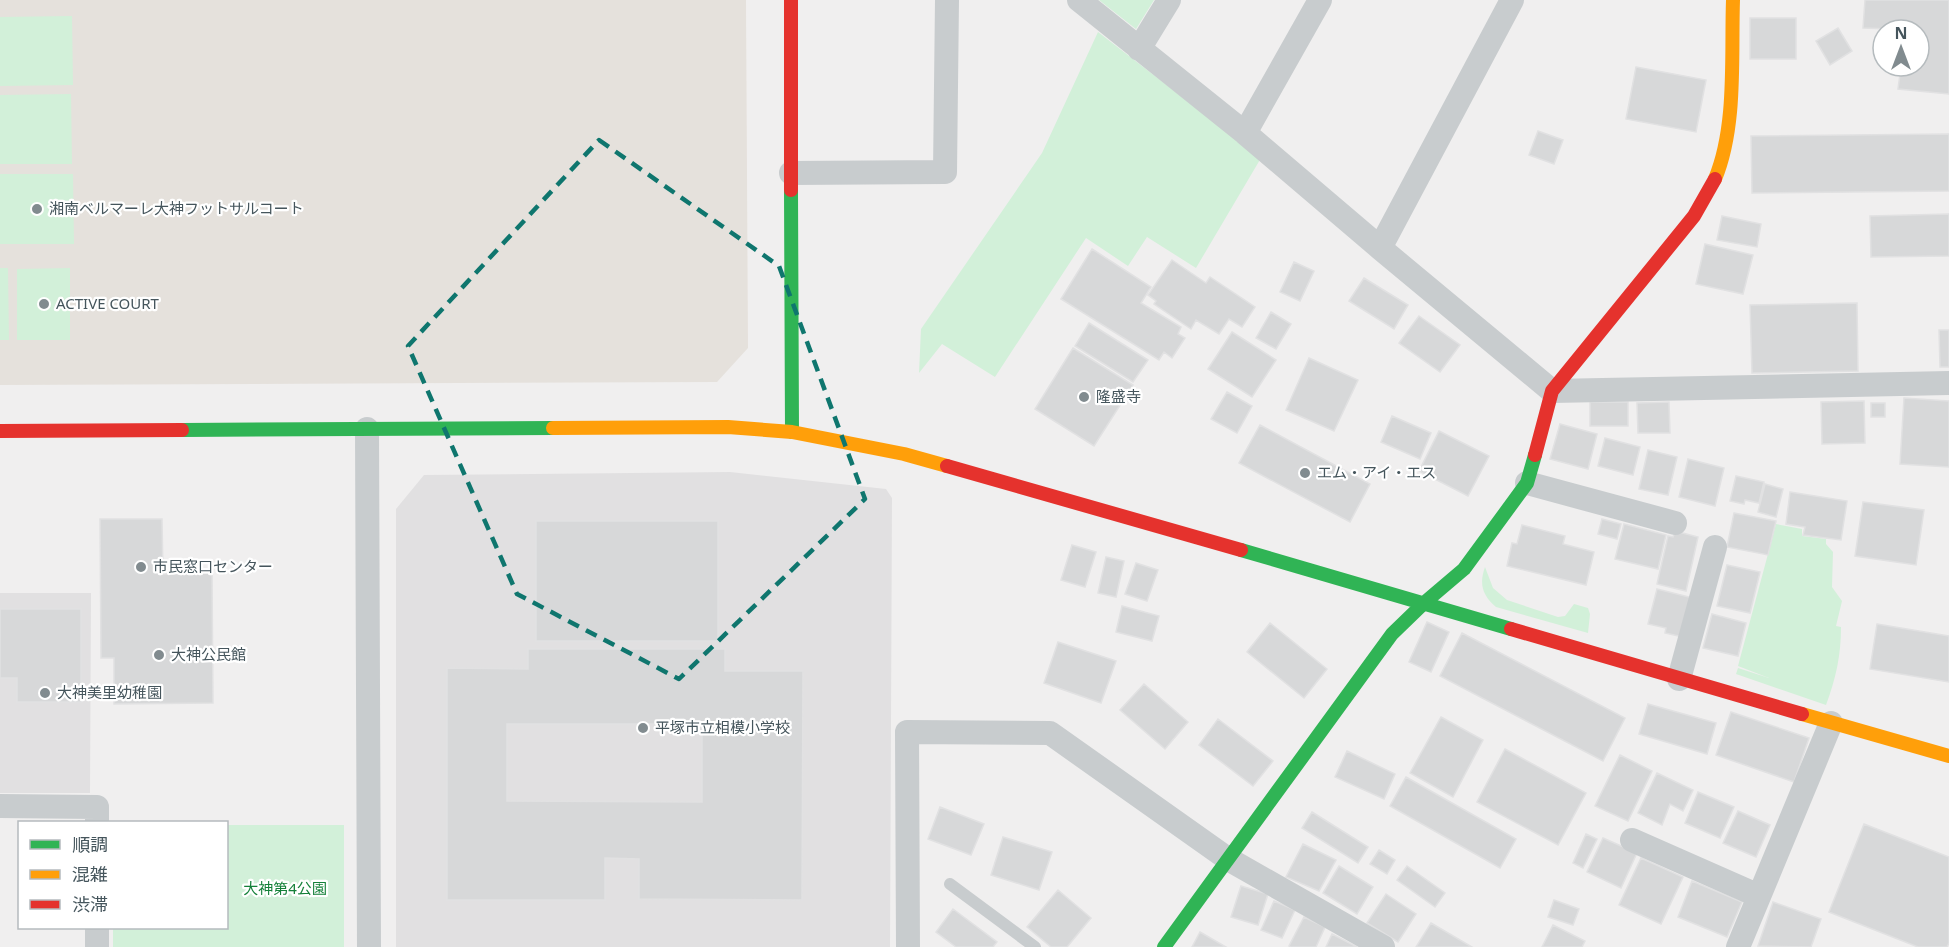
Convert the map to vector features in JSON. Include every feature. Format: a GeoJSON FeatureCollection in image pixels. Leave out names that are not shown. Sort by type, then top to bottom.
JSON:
{"type":"FeatureCollection","features":[{"type":"Feature","properties":{"kind":"street"},"geometry":{"type":"LineString","coordinates":[[790,0],[792,432]]}},
{"type":"Feature","properties":{"kind":"street"},"geometry":{"type":"LineString","coordinates":[[791,173],[945,172],[947,0]]}},
{"type":"Feature","properties":{"kind":"street"},"geometry":{"type":"LineString","coordinates":[[1079,0],[1245,133],[1552,390],[1949,383]]}},
{"type":"Feature","properties":{"kind":"street"},"geometry":{"type":"LineString","coordinates":[[1138,49],[1169,0]]}},
{"type":"Feature","properties":{"kind":"street"},"geometry":{"type":"LineString","coordinates":[[1245,133],[1320,0]]}},
{"type":"Feature","properties":{"kind":"street"},"geometry":{"type":"LineString","coordinates":[[1380,248],[1512,0]]}},
{"type":"Feature","properties":{"kind":"street"},"geometry":{"type":"LineString","coordinates":[[1164,947],[1392,634],[1464,569],[1527,483],[1552,390],[1694,216],[1719,168],[1726,129],[1733,0]]}},
{"type":"Feature","properties":{"kind":"street"},"geometry":{"type":"LineString","coordinates":[[0,431],[728,427],[792,432],[904,454],[1117,513],[1678,679],[1949,756]]}},
{"type":"Feature","properties":{"kind":"street"},"geometry":{"type":"LineString","coordinates":[[367,429],[369,947]]}},
{"type":"Feature","properties":{"kind":"street"},"geometry":{"type":"LineString","coordinates":[[1527,483],[1675,523]]}},
{"type":"Feature","properties":{"kind":"street"},"geometry":{"type":"LineString","coordinates":[[1678,679],[1715,547]]}},
{"type":"Feature","properties":{"kind":"street"},"geometry":{"type":"LineString","coordinates":[[1738,947],[1831,723]]}},
{"type":"Feature","properties":{"kind":"street"},"geometry":{"type":"LineString","coordinates":[[908,947],[907,732],[1050,733],[1228,859],[1383,947]]}},
{"type":"Feature","properties":{"kind":"street"},"geometry":{"type":"LineString","coordinates":[[0,806],[97,807],[97,821]]}},
{"type":"Feature","properties":{"kind":"street"},"geometry":{"type":"LineString","coordinates":[[1632,840],[1759,896]]}},
{"type":"Feature","properties":{"kind":"street"},"geometry":{"type":"LineString","coordinates":[[97,929],[97,947]]}},
{"type":"Feature","properties":{"kind":"lane"},"geometry":{"type":"LineString","coordinates":[[950,884],[1035,947]]}},
{"type":"Feature","properties":{"kind":"highlighted area"},"geometry":{"type":"Polygon","coordinates":[[[599,140],[779,266],[865,499],[679,679],[517,594],[408,346],[599,140]]]}},
{"type":"Feature","properties":{"kind":"shaded area"},"geometry":{"type":"Polygon","coordinates":[[[0,0],[746,0],[748,348],[717,382],[0,385],[0,0]]]}},
{"type":"Feature","properties":{"kind":"shaded area","name":"平塚市立相模小学校"},"geometry":{"type":"Polygon","coordinates":[[[730,472],[886,489],[892,498],[890,947],[396,947],[396,509],[424,475],[730,472]]]}},
{"type":"Feature","properties":{"kind":"shaded area","name":"大神美里幼稚園"},"geometry":{"type":"Polygon","coordinates":[[[0,593],[91,593],[90,793],[0,793],[0,593]]]}},
{"type":"Feature","properties":{"kind":"green space"},"geometry":{"type":"Polygon","coordinates":[[[1099,0],[1154,0],[1136,29],[1099,0]]]}},
{"type":"Feature","properties":{"kind":"green space"},"geometry":{"type":"Polygon","coordinates":[[[72,16],[73,85],[0,86],[0,17],[72,16]]]}},
{"type":"Feature","properties":{"kind":"green space"},"geometry":{"type":"Polygon","coordinates":[[[1098,32],[1261,158],[1196,268],[1147,237],[1128,266],[1086,238],[995,377],[942,344],[919,373],[921,329],[1042,153],[1098,32]]]}},
{"type":"Feature","properties":{"kind":"green space","name":"湘南ベルマーレ大神フットサルコート"},"geometry":{"type":"Polygon","coordinates":[[[71,94],[72,164],[0,164],[0,95],[71,94]]]}},
{"type":"Feature","properties":{"kind":"green space","name":"湘南ベルマーレ大神フットサルコート"},"geometry":{"type":"Polygon","coordinates":[[[0,174],[73,174],[74,244],[0,244],[0,174]]]}},
{"type":"Feature","properties":{"kind":"green space"},"geometry":{"type":"Polygon","coordinates":[[[0,268],[8,268],[9,340],[0,340],[0,268]]]}},
{"type":"Feature","properties":{"kind":"green space","name":"ACTIVE COURT"},"geometry":{"type":"Polygon","coordinates":[[[70,268],[70,340],[17,340],[17,269],[70,268]]]}},
{"type":"Feature","properties":{"kind":"green space"},"geometry":{"type":"Polygon","coordinates":[[[1776,524],[1802,529],[1802,536],[1826,539],[1826,544],[1833,552],[1832,587],[1842,601],[1836,626],[1841,627],[1841,637],[1833,685],[1826,705],[1736,674],[1738,668],[1769,678],[1738,666],[1776,524]]]}},
{"type":"Feature","properties":{"kind":"green space"},"geometry":{"type":"Polygon","coordinates":[[[1485,567],[1493,588],[1507,600],[1558,617],[1565,616],[1574,604],[1588,608],[1590,614],[1588,633],[1496,607],[1483,589],[1482,579],[1485,567]]]}},
{"type":"Feature","properties":{"kind":"green space","name":"大神第4公園"},"geometry":{"type":"Polygon","coordinates":[[[228,825],[344,825],[344,947],[113,947],[113,929],[228,929],[228,825]]]}},
{"type":"Feature","properties":{"kind":"building"},"geometry":{"type":"Polygon","coordinates":[[[1865,0],[1949,0],[1949,94],[1898,89],[1899,78],[1931,78],[1931,18],[1871,18],[1871,28],[1863,28],[1865,0]]]}},
{"type":"Feature","properties":{"kind":"building"},"geometry":{"type":"Polygon","coordinates":[[[1750,18],[1796,18],[1796,59],[1750,59],[1750,18]]]}},
{"type":"Feature","properties":{"kind":"building"},"geometry":{"type":"Polygon","coordinates":[[[1838,28],[1852,51],[1830,65],[1816,41],[1838,28]]]}},
{"type":"Feature","properties":{"kind":"building"},"geometry":{"type":"Polygon","coordinates":[[[1636,67],[1706,80],[1696,132],[1626,119],[1636,67]]]}},
{"type":"Feature","properties":{"kind":"building"},"geometry":{"type":"Polygon","coordinates":[[[1538,131],[1563,140],[1554,164],[1529,155],[1538,131]]]}},
{"type":"Feature","properties":{"kind":"building"},"geometry":{"type":"Polygon","coordinates":[[[1949,134],[1949,191],[1752,193],[1751,136],[1949,134]]]}},
{"type":"Feature","properties":{"kind":"building"},"geometry":{"type":"Polygon","coordinates":[[[1949,214],[1949,256],[1871,257],[1870,216],[1949,214]]]}},
{"type":"Feature","properties":{"kind":"building"},"geometry":{"type":"Polygon","coordinates":[[[1722,216],[1761,224],[1757,247],[1717,240],[1722,216]]]}},
{"type":"Feature","properties":{"kind":"building"},"geometry":{"type":"Polygon","coordinates":[[[1705,244],[1753,255],[1743,294],[1696,284],[1705,244]]]}},
{"type":"Feature","properties":{"kind":"building"},"geometry":{"type":"Polygon","coordinates":[[[1092,249],[1151,287],[1141,303],[1181,327],[1178,334],[1185,338],[1172,358],[1164,352],[1159,360],[1061,299],[1092,249]]]}},
{"type":"Feature","properties":{"kind":"building"},"geometry":{"type":"Polygon","coordinates":[[[1172,260],[1206,283],[1210,277],[1255,307],[1242,327],[1229,319],[1219,334],[1196,320],[1191,329],[1154,304],[1156,301],[1148,295],[1172,260]]]}},
{"type":"Feature","properties":{"kind":"building"},"geometry":{"type":"Polygon","coordinates":[[[1294,262],[1314,271],[1300,301],[1280,292],[1294,262]]]}},
{"type":"Feature","properties":{"kind":"building"},"geometry":{"type":"Polygon","coordinates":[[[1364,278],[1408,305],[1394,329],[1349,301],[1364,278]]]}},
{"type":"Feature","properties":{"kind":"building"},"geometry":{"type":"Polygon","coordinates":[[[1857,303],[1858,371],[1752,373],[1750,305],[1857,303]]]}},
{"type":"Feature","properties":{"kind":"building"},"geometry":{"type":"Polygon","coordinates":[[[1271,312],[1291,324],[1276,349],[1256,338],[1271,312]]]}},
{"type":"Feature","properties":{"kind":"building"},"geometry":{"type":"Polygon","coordinates":[[[1419,316],[1460,345],[1440,372],[1399,343],[1419,316]]]}},
{"type":"Feature","properties":{"kind":"building"},"geometry":{"type":"Polygon","coordinates":[[[1089,323],[1148,360],[1133,382],[1075,346],[1089,323]]]}},
{"type":"Feature","properties":{"kind":"building"},"geometry":{"type":"Polygon","coordinates":[[[1939,330],[1949,330],[1949,367],[1940,367],[1939,330]]]}},
{"type":"Feature","properties":{"kind":"building"},"geometry":{"type":"Polygon","coordinates":[[[1232,332],[1276,360],[1252,397],[1208,369],[1232,332]]]}},
{"type":"Feature","properties":{"kind":"building","name":"隆盛寺"},"geometry":{"type":"Polygon","coordinates":[[[1073,348],[1133,385],[1094,446],[1035,409],[1073,348]]]}},
{"type":"Feature","properties":{"kind":"building"},"geometry":{"type":"Polygon","coordinates":[[[1309,358],[1358,380],[1334,431],[1286,410],[1309,358]]]}},
{"type":"Feature","properties":{"kind":"building"},"geometry":{"type":"Polygon","coordinates":[[[1227,392],[1252,406],[1237,433],[1211,419],[1227,392]]]}},
{"type":"Feature","properties":{"kind":"building"},"geometry":{"type":"Polygon","coordinates":[[[1904,398],[1949,401],[1949,467],[1900,464],[1904,398]]]}},
{"type":"Feature","properties":{"kind":"building"},"geometry":{"type":"Polygon","coordinates":[[[1864,401],[1865,443],[1822,444],[1821,402],[1864,401]]]}},
{"type":"Feature","properties":{"kind":"building"},"geometry":{"type":"Polygon","coordinates":[[[1590,402],[1628,402],[1628,426],[1590,426],[1590,402]]]}},
{"type":"Feature","properties":{"kind":"building"},"geometry":{"type":"Polygon","coordinates":[[[1669,402],[1670,433],[1638,433],[1637,403],[1669,402]]]}},
{"type":"Feature","properties":{"kind":"building"},"geometry":{"type":"Polygon","coordinates":[[[1871,403],[1885,403],[1885,417],[1871,417],[1871,403]]]}},
{"type":"Feature","properties":{"kind":"building"},"geometry":{"type":"Polygon","coordinates":[[[1392,416],[1431,433],[1420,459],[1381,442],[1392,416]]]}},
{"type":"Feature","properties":{"kind":"building"},"geometry":{"type":"Polygon","coordinates":[[[1560,424],[1597,434],[1588,469],[1550,459],[1560,424]]]}},
{"type":"Feature","properties":{"kind":"building","name":"エム・アイ・エス"},"geometry":{"type":"Polygon","coordinates":[[[1260,425],[1370,484],[1350,522],[1239,463],[1260,425]]]}},
{"type":"Feature","properties":{"kind":"building"},"geometry":{"type":"Polygon","coordinates":[[[1439,431],[1489,456],[1468,496],[1419,471],[1439,431]]]}},
{"type":"Feature","properties":{"kind":"building"},"geometry":{"type":"Polygon","coordinates":[[[1605,438],[1640,447],[1633,475],[1598,466],[1605,438]]]}},
{"type":"Feature","properties":{"kind":"building"},"geometry":{"type":"Polygon","coordinates":[[[1648,450],[1677,457],[1668,495],[1639,489],[1648,450]]]}},
{"type":"Feature","properties":{"kind":"building"},"geometry":{"type":"Polygon","coordinates":[[[1688,459],[1724,468],[1715,506],[1679,497],[1688,459]]]}},
{"type":"Feature","properties":{"kind":"building"},"geometry":{"type":"Polygon","coordinates":[[[1736,476],[1764,482],[1759,503],[1745,500],[1744,504],[1730,501],[1736,476]]]}},
{"type":"Feature","properties":{"kind":"building"},"geometry":{"type":"Polygon","coordinates":[[[1765,484],[1783,489],[1776,517],[1758,512],[1765,484]]]}},
{"type":"Feature","properties":{"kind":"building"},"geometry":{"type":"Polygon","coordinates":[[[1790,492],[1847,501],[1841,540],[1803,535],[1805,527],[1786,524],[1790,492]]]}},
{"type":"Feature","properties":{"kind":"building"},"geometry":{"type":"Polygon","coordinates":[[[1863,502],[1924,510],[1916,565],[1855,556],[1863,502]]]}},
{"type":"Feature","properties":{"kind":"building"},"geometry":{"type":"Polygon","coordinates":[[[1734,513],[1776,521],[1768,555],[1727,547],[1734,513]]]}},
{"type":"Feature","properties":{"kind":"building"},"geometry":{"type":"Polygon","coordinates":[[[100,519],[162,519],[163,574],[212,573],[213,703],[114,704],[114,658],[101,658],[100,519]]]}},
{"type":"Feature","properties":{"kind":"building"},"geometry":{"type":"Polygon","coordinates":[[[1602,519],[1621,524],[1617,539],[1598,534],[1602,519]]]}},
{"type":"Feature","properties":{"kind":"building"},"geometry":{"type":"Polygon","coordinates":[[[536,521],[718,521],[718,641],[536,641],[536,521]]]}},
{"type":"Feature","properties":{"kind":"building"},"geometry":{"type":"Polygon","coordinates":[[[1624,524],[1666,535],[1658,569],[1615,559],[1624,524]]]}},
{"type":"Feature","properties":{"kind":"building"},"geometry":{"type":"Polygon","coordinates":[[[1522,525],[1565,536],[1563,544],[1594,552],[1586,585],[1507,566],[1512,543],[1517,544],[1522,525]]]}},
{"type":"Feature","properties":{"kind":"building"},"geometry":{"type":"Polygon","coordinates":[[[1675,531],[1698,537],[1686,591],[1657,584],[1668,536],[1673,537],[1675,531]]]}},
{"type":"Feature","properties":{"kind":"building"},"geometry":{"type":"Polygon","coordinates":[[[1072,545],[1096,552],[1085,587],[1061,580],[1072,545]]]}},
{"type":"Feature","properties":{"kind":"building"},"geometry":{"type":"Polygon","coordinates":[[[1106,557],[1124,561],[1116,597],[1098,593],[1106,557]]]}},
{"type":"Feature","properties":{"kind":"building"},"geometry":{"type":"Polygon","coordinates":[[[1136,563],[1158,570],[1147,601],[1125,594],[1136,563]]]}},
{"type":"Feature","properties":{"kind":"building"},"geometry":{"type":"Polygon","coordinates":[[[1727,565],[1760,572],[1750,613],[1717,606],[1727,565]]]}},
{"type":"Feature","properties":{"kind":"building"},"geometry":{"type":"Polygon","coordinates":[[[1657,589],[1693,598],[1683,637],[1665,633],[1666,628],[1648,624],[1657,589]]]}},
{"type":"Feature","properties":{"kind":"building"},"geometry":{"type":"Polygon","coordinates":[[[1122,606],[1159,616],[1152,641],[1116,632],[1122,606]]]}},
{"type":"Feature","properties":{"kind":"building"},"geometry":{"type":"Polygon","coordinates":[[[0,609],[81,609],[81,702],[17,702],[17,678],[0,678],[0,609]]]}},
{"type":"Feature","properties":{"kind":"building"},"geometry":{"type":"Polygon","coordinates":[[[1712,614],[1746,623],[1738,656],[1703,648],[1712,614]]]}},
{"type":"Feature","properties":{"kind":"building"},"geometry":{"type":"Polygon","coordinates":[[[1427,622],[1449,632],[1431,672],[1409,662],[1427,622]]]}},
{"type":"Feature","properties":{"kind":"building"},"geometry":{"type":"Polygon","coordinates":[[[1270,623],[1327,669],[1304,698],[1247,652],[1270,623]]]}},
{"type":"Feature","properties":{"kind":"building"},"geometry":{"type":"Polygon","coordinates":[[[1877,624],[1949,636],[1949,682],[1870,669],[1877,624]]]}},
{"type":"Feature","properties":{"kind":"building"},"geometry":{"type":"Polygon","coordinates":[[[1462,633],[1625,718],[1603,761],[1440,676],[1462,633]]]}},
{"type":"Feature","properties":{"kind":"building"},"geometry":{"type":"Polygon","coordinates":[[[1058,642],[1116,661],[1101,703],[1044,683],[1058,642]]]}},
{"type":"Feature","properties":{"kind":"building"},"geometry":{"type":"Polygon","coordinates":[[[528,649],[725,649],[725,671],[803,671],[802,900],[639,899],[639,859],[605,858],[605,900],[447,900],[447,668],[528,669],[528,649]],[[507,724],[507,801],[702,802],[702,724],[507,724]]]}},
{"type":"Feature","properties":{"kind":"building"},"geometry":{"type":"Polygon","coordinates":[[[1144,684],[1188,722],[1165,749],[1120,710],[1144,684]]]}},
{"type":"Feature","properties":{"kind":"building"},"geometry":{"type":"Polygon","coordinates":[[[1648,704],[1716,723],[1707,754],[1639,734],[1648,704]]]}},
{"type":"Feature","properties":{"kind":"building"},"geometry":{"type":"Polygon","coordinates":[[[1731,712],[1809,738],[1794,782],[1716,755],[1731,712]]]}},
{"type":"Feature","properties":{"kind":"building"},"geometry":{"type":"Polygon","coordinates":[[[1441,717],[1483,740],[1453,797],[1410,773],[1441,717]]]}},
{"type":"Feature","properties":{"kind":"building"},"geometry":{"type":"Polygon","coordinates":[[[1218,719],[1273,761],[1253,786],[1199,745],[1218,719]]]}},
{"type":"Feature","properties":{"kind":"building"},"geometry":{"type":"Polygon","coordinates":[[[1505,749],[1586,793],[1558,845],[1477,802],[1505,749]]]}},
{"type":"Feature","properties":{"kind":"building"},"geometry":{"type":"Polygon","coordinates":[[[1347,751],[1395,774],[1384,799],[1335,777],[1347,751]]]}},
{"type":"Feature","properties":{"kind":"building"},"geometry":{"type":"Polygon","coordinates":[[[1620,755],[1652,771],[1628,821],[1595,806],[1620,755]]]}},
{"type":"Feature","properties":{"kind":"building"},"geometry":{"type":"Polygon","coordinates":[[[1657,773],[1693,790],[1683,811],[1670,804],[1662,825],[1638,813],[1657,773]]]}},
{"type":"Feature","properties":{"kind":"building"},"geometry":{"type":"Polygon","coordinates":[[[1406,777],[1516,839],[1500,868],[1390,806],[1406,777]]]}},
{"type":"Feature","properties":{"kind":"building"},"geometry":{"type":"Polygon","coordinates":[[[1698,792],[1734,807],[1720,838],[1685,823],[1698,792]]]}},
{"type":"Feature","properties":{"kind":"building"},"geometry":{"type":"Polygon","coordinates":[[[940,807],[984,824],[971,855],[928,839],[940,807]]]}},
{"type":"Feature","properties":{"kind":"building"},"geometry":{"type":"Polygon","coordinates":[[[1738,811],[1770,825],[1756,857],[1723,843],[1738,811]]]}},
{"type":"Feature","properties":{"kind":"building"},"geometry":{"type":"Polygon","coordinates":[[[1312,812],[1368,847],[1358,863],[1302,828],[1312,812]]]}},
{"type":"Feature","properties":{"kind":"building"},"geometry":{"type":"Polygon","coordinates":[[[1864,824],[1949,857],[1949,943],[1947,947],[1918,947],[1829,912],[1864,824]]]}},
{"type":"Feature","properties":{"kind":"building"},"geometry":{"type":"Polygon","coordinates":[[[1586,834],[1597,839],[1583,868],[1573,863],[1586,834]]]}},
{"type":"Feature","properties":{"kind":"building"},"geometry":{"type":"Polygon","coordinates":[[[1003,837],[1052,852],[1039,890],[991,875],[1003,837]]]}},
{"type":"Feature","properties":{"kind":"building"},"geometry":{"type":"Polygon","coordinates":[[[1603,838],[1637,853],[1621,888],[1587,872],[1603,838]]]}},
{"type":"Feature","properties":{"kind":"building"},"geometry":{"type":"Polygon","coordinates":[[[1303,844],[1336,860],[1319,891],[1286,877],[1303,844]]]}},
{"type":"Feature","properties":{"kind":"building"},"geometry":{"type":"Polygon","coordinates":[[[1379,850],[1395,860],[1387,874],[1370,864],[1379,850]]]}},
{"type":"Feature","properties":{"kind":"building"},"geometry":{"type":"Polygon","coordinates":[[[1641,858],[1683,877],[1661,924],[1619,905],[1641,858]]]}},
{"type":"Feature","properties":{"kind":"building"},"geometry":{"type":"Polygon","coordinates":[[[1339,866],[1373,887],[1357,914],[1323,893],[1339,866]]]}},
{"type":"Feature","properties":{"kind":"building"},"geometry":{"type":"Polygon","coordinates":[[[1407,866],[1445,893],[1435,907],[1397,880],[1407,866]]]}},
{"type":"Feature","properties":{"kind":"building"},"geometry":{"type":"Polygon","coordinates":[[[1692,881],[1742,902],[1727,937],[1678,917],[1692,881]]]}},
{"type":"Feature","properties":{"kind":"building"},"geometry":{"type":"Polygon","coordinates":[[[1241,886],[1268,894],[1258,925],[1231,917],[1241,886]]]}},
{"type":"Feature","properties":{"kind":"building"},"geometry":{"type":"Polygon","coordinates":[[[1058,890],[1091,918],[1067,947],[1051,947],[1027,927],[1058,890]]]}},
{"type":"Feature","properties":{"kind":"building"},"geometry":{"type":"Polygon","coordinates":[[[1386,894],[1416,914],[1398,942],[1367,923],[1386,894]]]}},
{"type":"Feature","properties":{"kind":"building"},"geometry":{"type":"Polygon","coordinates":[[[1554,900],[1579,909],[1573,925],[1548,917],[1554,900]]]}},
{"type":"Feature","properties":{"kind":"building"},"geometry":{"type":"Polygon","coordinates":[[[1274,901],[1295,910],[1282,938],[1261,930],[1274,901]]]}},
{"type":"Feature","properties":{"kind":"building"},"geometry":{"type":"Polygon","coordinates":[[[1773,902],[1821,919],[1811,947],[1758,946],[1773,902]]]}},
{"type":"Feature","properties":{"kind":"building"},"geometry":{"type":"Polygon","coordinates":[[[953,909],[997,942],[993,947],[956,947],[936,932],[953,909]]]}},
{"type":"Feature","properties":{"kind":"building"},"geometry":{"type":"Polygon","coordinates":[[[1304,917],[1325,927],[1316,947],[1291,947],[1289,946],[1304,917]]]}},
{"type":"Feature","properties":{"kind":"building"},"geometry":{"type":"Polygon","coordinates":[[[1431,923],[1472,947],[1416,947],[1431,923]]]}},
{"type":"Feature","properties":{"kind":"building"},"geometry":{"type":"Polygon","coordinates":[[[1553,925],[1585,941],[1582,947],[1542,947],[1553,925]]]}},
{"type":"Feature","properties":{"kind":"building"},"geometry":{"type":"Polygon","coordinates":[[[1200,932],[1226,947],[1192,947],[1200,932]]]}},
{"type":"Feature","properties":{"kind":"building"},"geometry":{"type":"Polygon","coordinates":[[[1332,934],[1357,947],[1326,947],[1332,934]]]}},
{"type":"Feature","properties":{"kind":"traffic: fast"},"geometry":{"type":"LineString","coordinates":[[791,190],[792,432]]}},
{"type":"Feature","properties":{"kind":"traffic: fast"},"geometry":{"type":"LineString","coordinates":[[182,430],[553,428]]}},
{"type":"Feature","properties":{"kind":"traffic: fast"},"geometry":{"type":"LineString","coordinates":[[1164,947],[1392,634],[1464,569],[1527,483],[1535,455]]}},
{"type":"Feature","properties":{"kind":"traffic: fast"},"geometry":{"type":"LineString","coordinates":[[1241,550],[1511,629]]}},
{"type":"Feature","properties":{"kind":"traffic: slow"},"geometry":{"type":"LineString","coordinates":[[1715,179],[1727,137],[1730,114],[1733,0]]}},
{"type":"Feature","properties":{"kind":"traffic: slow"},"geometry":{"type":"LineString","coordinates":[[553,428],[728,427],[792,432],[904,454],[947,466]]}},
{"type":"Feature","properties":{"kind":"traffic: slow"},"geometry":{"type":"LineString","coordinates":[[1802,714],[1949,756]]}},
{"type":"Feature","properties":{"kind":"traffic: jam"},"geometry":{"type":"LineString","coordinates":[[791,0],[791,190]]}},
{"type":"Feature","properties":{"kind":"traffic: jam"},"geometry":{"type":"LineString","coordinates":[[1535,455],[1552,391],[1694,216],[1715,179]]}},
{"type":"Feature","properties":{"kind":"traffic: jam"},"geometry":{"type":"LineString","coordinates":[[0,431],[182,430]]}},
{"type":"Feature","properties":{"kind":"traffic: jam"},"geometry":{"type":"LineString","coordinates":[[947,466],[1241,550]]}},
{"type":"Feature","properties":{"kind":"traffic: jam"},"geometry":{"type":"LineString","coordinates":[[1511,629],[1802,714]]}},
{"type":"Feature","properties":{"kind":"place","name":"湘南ベルマーレ大神フットサルコート"},"geometry":{"type":"Point","coordinates":[37,209]}},
{"type":"Feature","properties":{"kind":"place","name":"ACTIVE COURT"},"geometry":{"type":"Point","coordinates":[44,304]}},
{"type":"Feature","properties":{"kind":"place","name":"隆盛寺"},"geometry":{"type":"Point","coordinates":[1084,397]}},
{"type":"Feature","properties":{"kind":"place","name":"エム・アイ・エス"},"geometry":{"type":"Point","coordinates":[1305,473]}},
{"type":"Feature","properties":{"kind":"place","name":"市民窓口センター"},"geometry":{"type":"Point","coordinates":[141,567]}},
{"type":"Feature","properties":{"kind":"place","name":"大神公民館"},"geometry":{"type":"Point","coordinates":[159,655]}},
{"type":"Feature","properties":{"kind":"place","name":"大神美里幼稚園"},"geometry":{"type":"Point","coordinates":[45,693]}},
{"type":"Feature","properties":{"kind":"place","name":"平塚市立相模小学校"},"geometry":{"type":"Point","coordinates":[643,728]}}]}
